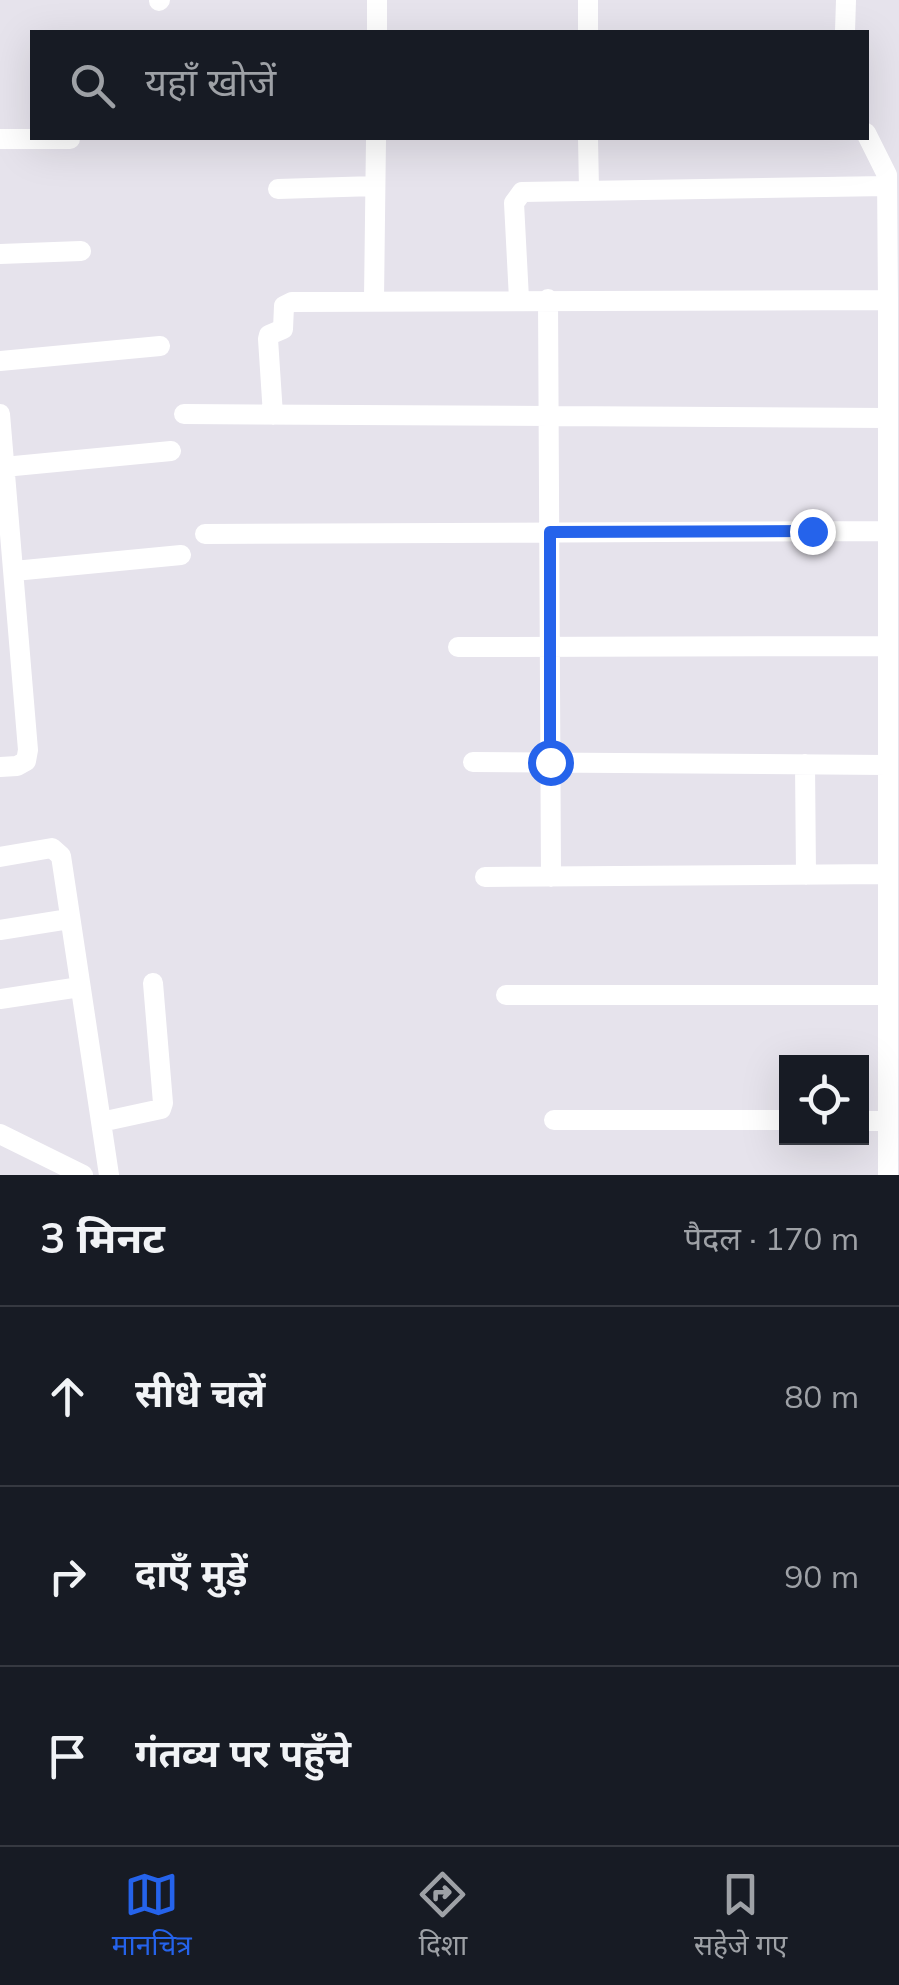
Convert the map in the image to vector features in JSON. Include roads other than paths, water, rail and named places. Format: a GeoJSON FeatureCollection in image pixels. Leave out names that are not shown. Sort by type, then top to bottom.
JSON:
{"type":"FeatureCollection","features":[{"type":"Feature","properties":{"kind":"street"},"geometry":{"type":"LineString","coordinates":[[377,0],[377,30]]}},
{"type":"Feature","properties":{"kind":"street"},"geometry":{"type":"LineString","coordinates":[[588,0],[588,30]]}},
{"type":"Feature","properties":{"kind":"street"},"geometry":{"type":"LineString","coordinates":[[845,30],[846,0]]}},
{"type":"Feature","properties":{"kind":"street"},"geometry":{"type":"LineString","coordinates":[[869,137],[891,165],[887,186],[893,277],[888,300],[893,396],[888,418],[893,507],[888,531],[893,739],[887,766],[893,847],[886,874],[888,1175]]}},
{"type":"Feature","properties":{"kind":"street"},"geometry":{"type":"LineString","coordinates":[[0,139],[30,139]]}},
{"type":"Feature","properties":{"kind":"street"},"geometry":{"type":"LineString","coordinates":[[374,299],[376,140]]}},
{"type":"Feature","properties":{"kind":"street"},"geometry":{"type":"LineString","coordinates":[[588,140],[589,190]]}},
{"type":"Feature","properties":{"kind":"street"},"geometry":{"type":"LineString","coordinates":[[278,188],[375,186]]}},
{"type":"Feature","properties":{"kind":"street"},"geometry":{"type":"LineString","coordinates":[[519,300],[516,196],[522,192],[887,186]]}},
{"type":"Feature","properties":{"kind":"street"},"geometry":{"type":"LineString","coordinates":[[0,254],[80,251]]}},
{"type":"Feature","properties":{"kind":"street"},"geometry":{"type":"LineString","coordinates":[[548,299],[551,877]]}},
{"type":"Feature","properties":{"kind":"street"},"geometry":{"type":"LineString","coordinates":[[272,415],[268,335],[283,330],[284,306],[292,302],[888,300]]}},
{"type":"Feature","properties":{"kind":"street"},"geometry":{"type":"LineString","coordinates":[[0,362],[160,346]]}},
{"type":"Feature","properties":{"kind":"street"},"geometry":{"type":"LineString","coordinates":[[0,414],[5,522],[14,572],[10,645],[28,750],[26,761],[0,767]]}},
{"type":"Feature","properties":{"kind":"street"},"geometry":{"type":"LineString","coordinates":[[184,414],[888,418]]}},
{"type":"Feature","properties":{"kind":"street"},"geometry":{"type":"LineString","coordinates":[[4,468],[171,451]]}},
{"type":"Feature","properties":{"kind":"street"},"geometry":{"type":"LineString","coordinates":[[205,534],[888,531]]}},
{"type":"Feature","properties":{"kind":"street"},"geometry":{"type":"LineString","coordinates":[[14,572],[181,554]]}},
{"type":"Feature","properties":{"kind":"street"},"geometry":{"type":"LineString","coordinates":[[458,647],[891,633]]}},
{"type":"Feature","properties":{"kind":"street"},"geometry":{"type":"LineString","coordinates":[[473,762],[887,766]]}},
{"type":"Feature","properties":{"kind":"street"},"geometry":{"type":"LineString","coordinates":[[805,764],[806,875]]}},
{"type":"Feature","properties":{"kind":"street"},"geometry":{"type":"LineString","coordinates":[[0,856],[57,850],[61,856],[110,1175]]}},
{"type":"Feature","properties":{"kind":"street"},"geometry":{"type":"LineString","coordinates":[[485,877],[886,874]]}},
{"type":"Feature","properties":{"kind":"street"},"geometry":{"type":"LineString","coordinates":[[0,930],[69,919]]}},
{"type":"Feature","properties":{"kind":"street"},"geometry":{"type":"LineString","coordinates":[[101,1122],[161,1110],[154,984]]}},
{"type":"Feature","properties":{"kind":"street"},"geometry":{"type":"LineString","coordinates":[[0,999],[80,986]]}},
{"type":"Feature","properties":{"kind":"street"},"geometry":{"type":"LineString","coordinates":[[506,995],[887,995]]}},
{"type":"Feature","properties":{"kind":"street"},"geometry":{"type":"LineString","coordinates":[[554,1120],[779,1120]]}},
{"type":"Feature","properties":{"kind":"street"},"geometry":{"type":"LineString","coordinates":[[869,1120],[888,1120]]}},
{"type":"Feature","properties":{"kind":"street"},"geometry":{"type":"LineString","coordinates":[[0,1134],[83,1175]]}}]}
